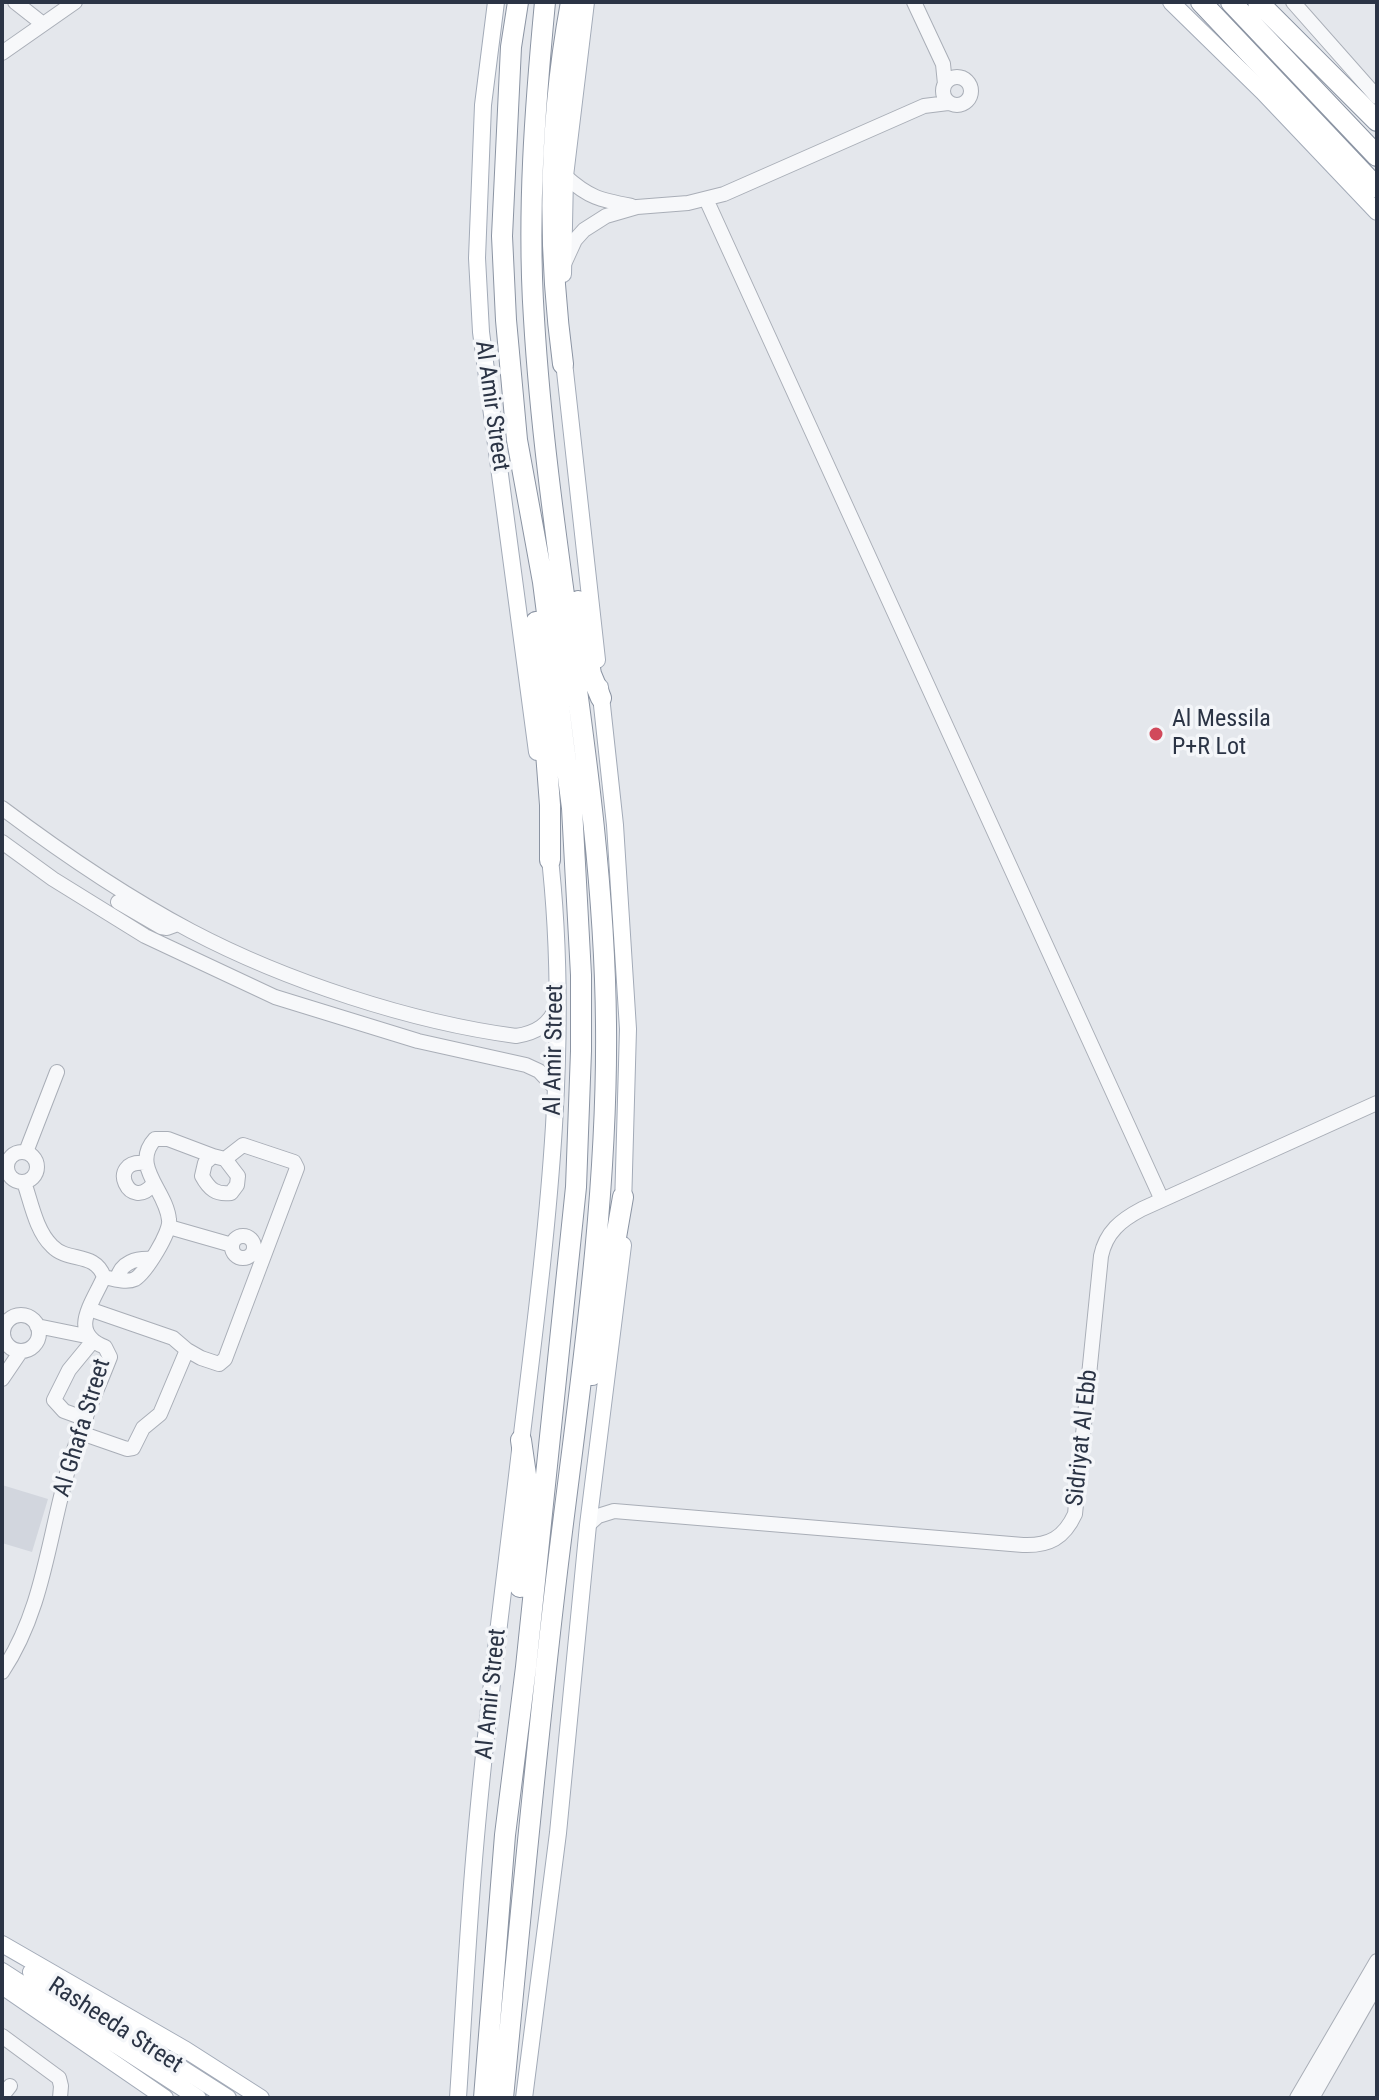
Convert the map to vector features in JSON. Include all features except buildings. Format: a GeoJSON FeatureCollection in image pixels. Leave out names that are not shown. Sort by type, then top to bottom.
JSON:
{"type":"FeatureCollection","features":[{"type":"Feature","properties":{"kind":"highway","name":"Al Amir Street"},"geometry":{"type":"LineString","coordinates":[[484,2098],[505,1835],[526,1667],[576,1187],[581,1051],[581,975],[572,808],[543,582],[517,440],[502,250],[511,47],[518,2]]}},
{"type":"Feature","properties":{"kind":"highway","name":"Al Amir Street"},"geometry":{"type":"LineString","coordinates":[[503,2098],[543,1693],[604,1136],[606,1025],[603,922],[595,820],[551,497],[534,321],[530,213],[545,2]]}},
{"type":"Feature","properties":{"kind":"highway"},"geometry":{"type":"LineString","coordinates":[[1201,2],[1377,188]]}},
{"type":"Feature","properties":{"kind":"highway"},"geometry":{"type":"LineString","coordinates":[[1231,2],[1377,156]]}},
{"type":"Feature","properties":{"kind":"highway"},"geometry":{"type":"LineString","coordinates":[[1258,2],[1376,119]]}},
{"type":"Feature","properties":{"kind":"highway"},"geometry":{"type":"LineString","coordinates":[[1277,2],[1376,119]]}},
{"type":"Feature","properties":{"kind":"highway"},"geometry":{"type":"LineString","coordinates":[[563,364],[554,299],[552,179],[576,4]]}},
{"type":"Feature","properties":{"kind":"highway"},"geometry":{"type":"LineString","coordinates":[[551,497],[564,527],[591,674],[601,698]]}},
{"type":"Feature","properties":{"kind":"highway"},"geometry":{"type":"LineString","coordinates":[[543,582],[535,615],[550,805],[550,860]]}},
{"type":"Feature","properties":{"kind":"highway"},"geometry":{"type":"LineString","coordinates":[[567,1492],[583,1425],[623,1197]]}},
{"type":"Feature","properties":{"kind":"highway"},"geometry":{"type":"LineString","coordinates":[[521,1440],[526,1475],[519,1595],[526,1667]]}},
{"type":"Feature","properties":{"kind":"main road","name":"Al Amir Street"},"geometry":{"type":"LineString","coordinates":[[458,2098],[473,1869],[521,1440],[535,1345],[556,1089],[556,941],[550,860],[520,608],[481,332],[477,258],[483,105],[496,2]]}},
{"type":"Feature","properties":{"kind":"main road"},"geometry":{"type":"LineString","coordinates":[[1171,2],[1263,92],[1377,212]]}},
{"type":"Feature","properties":{"kind":"main road"},"geometry":{"type":"LineString","coordinates":[[524,2098],[558,1833],[588,1525],[621,1276],[628,1029],[618,851],[563,364],[565,176],[578,53],[576,4]]}},
{"type":"Feature","properties":{"kind":"main road"},"geometry":{"type":"LineString","coordinates":[[1263,92],[1301,122],[1377,198]]}},
{"type":"Feature","properties":{"kind":"main road"},"geometry":{"type":"LineString","coordinates":[[2,1944],[186,2050],[261,2098]]}},
{"type":"Feature","properties":{"kind":"main road","name":"Rasheeda Street"},"geometry":{"type":"LineString","coordinates":[[2,1954],[228,2098]]}},
{"type":"Feature","properties":{"kind":"main road","name":"Rasheeda Street"},"geometry":{"type":"LineString","coordinates":[[2,1971],[198,2098]]}},
{"type":"Feature","properties":{"kind":"main road"},"geometry":{"type":"LineString","coordinates":[[2,1986],[165,2098]]}},
{"type":"Feature","properties":{"kind":"street"},"geometry":{"type":"LineString","coordinates":[[15,2],[43,24]]}},
{"type":"Feature","properties":{"kind":"street"},"geometry":{"type":"LineString","coordinates":[[2,53],[75,2]]}},
{"type":"Feature","properties":{"kind":"street"},"geometry":{"type":"LineString","coordinates":[[564,264],[568,252],[584,230],[606,216],[637,207],[706,199],[748,185],[924,106],[948,88],[943,64],[914,2]]}},
{"type":"Feature","properties":{"kind":"street"},"geometry":{"type":"LineString","coordinates":[[1293,2],[1377,97]]}},
{"type":"Feature","properties":{"kind":"street"},"geometry":{"type":"LineString","coordinates":[[1310,20],[1314,2]]}},
{"type":"Feature","properties":{"kind":"street"},"geometry":{"type":"LineString","coordinates":[[565,176],[596,199],[637,207]]}},
{"type":"Feature","properties":{"kind":"street"},"geometry":{"type":"LineString","coordinates":[[706,199],[1162,1200]]}},
{"type":"Feature","properties":{"kind":"street"},"geometry":{"type":"LineString","coordinates":[[2,808],[81,865],[145,936],[275,997],[418,1041],[526,1065],[539,1071],[556,1089]]}},
{"type":"Feature","properties":{"kind":"street"},"geometry":{"type":"LineString","coordinates":[[2,842],[53,879],[178,924],[264,964],[325,987],[422,1017],[516,1036],[542,1027],[552,1019],[557,1006]]}},
{"type":"Feature","properties":{"kind":"street"},"geometry":{"type":"LineString","coordinates":[[418,1041],[427,1028],[422,1017]]}},
{"type":"Feature","properties":{"kind":"street"},"geometry":{"type":"LineString","coordinates":[[57,1072],[7,1164],[52,1247],[61,1253],[90,1259],[111,1278],[133,1280],[152,1259],[169,1227],[165,1204],[145,1163],[146,1148],[155,1139],[177,1141],[219,1157],[246,1145],[294,1162],[297,1168],[225,1359],[219,1364],[201,1358],[173,1338],[89,1309]]}},
{"type":"Feature","properties":{"kind":"street","name":"Sidriyat Al Ebb"},"geometry":{"type":"LineString","coordinates":[[614,1511],[1023,1545],[1049,1543],[1070,1526],[1075,1514],[1104,1244],[1119,1223],[1162,1200],[1377,1103]]}},
{"type":"Feature","properties":{"kind":"street"},"geometry":{"type":"LineString","coordinates":[[13,1156],[35,1158],[38,1168],[33,1177],[13,1178]]}},
{"type":"Feature","properties":{"kind":"street"},"geometry":{"type":"LineString","coordinates":[[145,1163],[136,1162],[128,1166],[123,1175],[124,1184],[140,1194],[149,1191],[154,1183]]}},
{"type":"Feature","properties":{"kind":"street"},"geometry":{"type":"LineString","coordinates":[[169,1227],[232,1245]]}},
{"type":"Feature","properties":{"kind":"street","name":"Al Ghafa Street"},"geometry":{"type":"LineString","coordinates":[[2,1672],[30,1617],[46,1567],[74,1451],[110,1357],[105,1347],[89,1339],[84,1327],[89,1309],[111,1278]]}},
{"type":"Feature","properties":{"kind":"street"},"geometry":{"type":"LineString","coordinates":[[21,1351],[7,1345],[3,1336],[4,1326],[11,1318],[21,1315],[30,1318],[37,1326],[89,1339],[54,1400],[83,1426],[127,1449],[133,1448],[143,1428],[160,1414],[187,1350]]}},
{"type":"Feature","properties":{"kind":"street"},"geometry":{"type":"LineString","coordinates":[[2,1379],[21,1351],[31,1348],[37,1341],[37,1326]]}},
{"type":"Feature","properties":{"kind":"street"},"geometry":{"type":"LineString","coordinates":[[592,1492],[601,1503],[614,1511]]}},
{"type":"Feature","properties":{"kind":"street"},"geometry":{"type":"LineString","coordinates":[[588,1525],[598,1516],[614,1511]]}},
{"type":"Feature","properties":{"kind":"street"},"geometry":{"type":"LineString","coordinates":[[1312,2098],[1373,1988],[1377,1961]]}},
{"type":"Feature","properties":{"kind":"street"},"geometry":{"type":"LineString","coordinates":[[1297,2098],[1373,1988]]}},
{"type":"Feature","properties":{"kind":"street"},"geometry":{"type":"LineString","coordinates":[[2,2036],[59,2078],[60,2098]]}},
{"type":"Feature","properties":{"kind":"shaded area"},"geometry":{"type":"Polygon","coordinates":[[[2,1485],[48,1499],[32,1552],[2,1543],[2,1485]]]}},
{"type":"Feature","properties":{"kind":"place","name":"Al Messila P+R Lot"},"geometry":{"type":"Point","coordinates":[1156,734]}}]}
